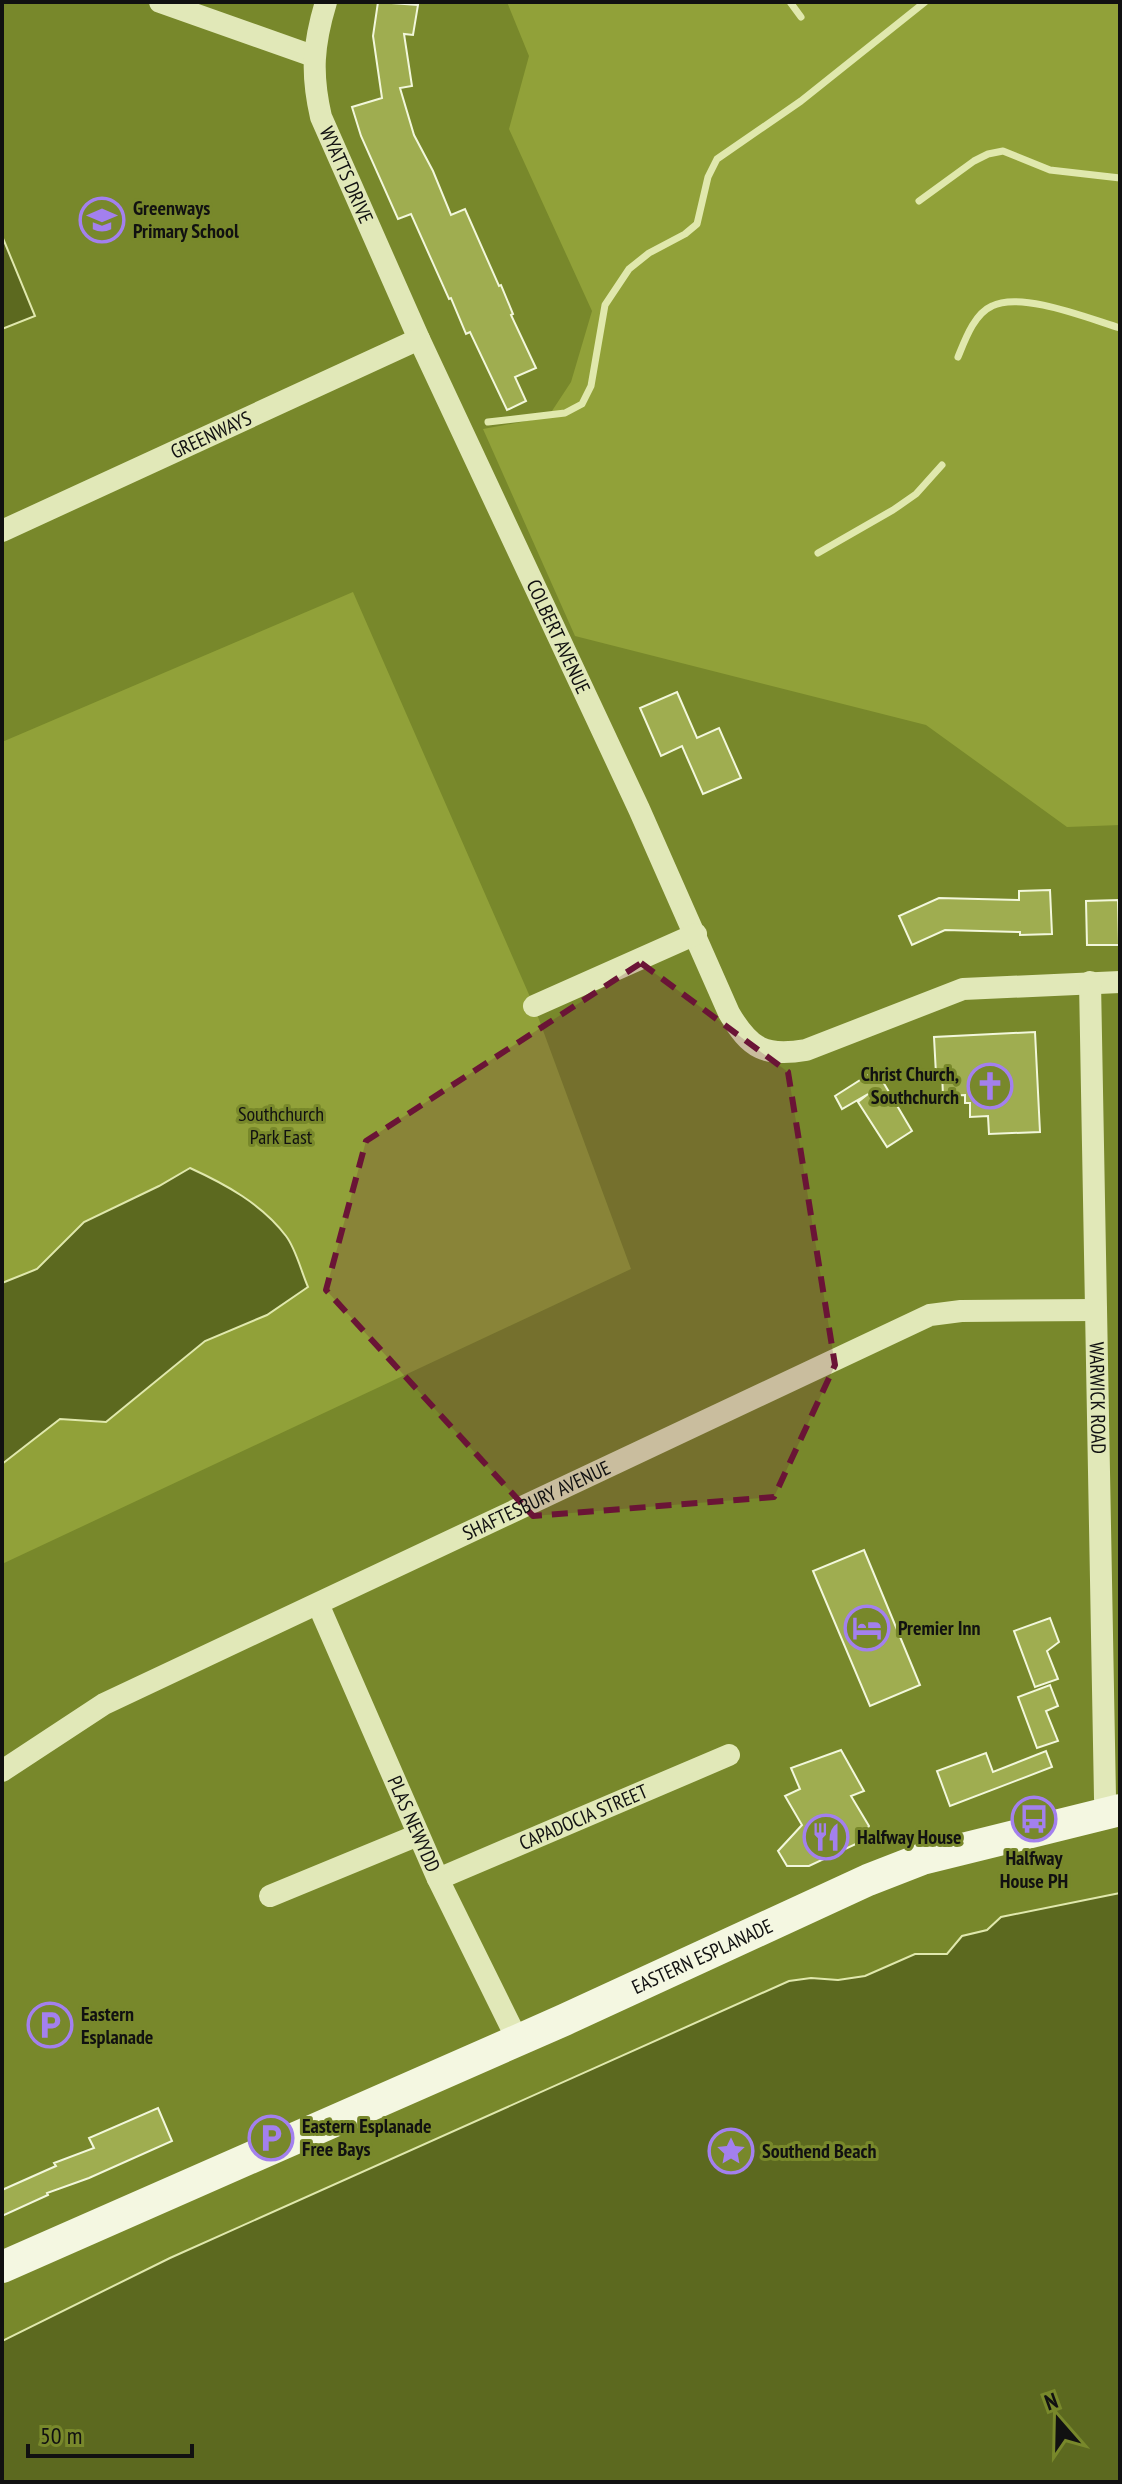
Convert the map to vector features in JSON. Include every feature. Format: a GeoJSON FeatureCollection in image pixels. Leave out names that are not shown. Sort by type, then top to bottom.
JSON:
{"type":"FeatureCollection","features":[{"type":"Feature","properties":{"kind":"main road","name":"EASTERN ESPLANADE"},"geometry":{"type":"LineString","coordinates":[[2,2267],[518,2041],[810,1905],[895,1869],[922,1859],[1114,1812]]}},
{"type":"Feature","properties":{"kind":"street"},"geometry":{"type":"LineString","coordinates":[[160,2],[313,56]]}},
{"type":"Feature","properties":{"kind":"street","name":"WYATTS DRIVE"},"geometry":{"type":"LineString","coordinates":[[326,2],[313,56],[313,83],[321,117],[419,339]]}},
{"type":"Feature","properties":{"kind":"street","name":"GREENWAYS"},"geometry":{"type":"LineString","coordinates":[[2,531],[419,339]]}},
{"type":"Feature","properties":{"kind":"street","name":"COLBERT AVENUE"},"geometry":{"type":"LineString","coordinates":[[419,339],[696,934],[729,1013],[740,1031],[761,1050],[784,1053],[806,1050],[963,989],[1120,982]]}},
{"type":"Feature","properties":{"kind":"street"},"geometry":{"type":"LineString","coordinates":[[534,1006],[696,934]]}},
{"type":"Feature","properties":{"kind":"street","name":"WARWICK ROAD"},"geometry":{"type":"LineString","coordinates":[[1090,982],[1105,1798],[1114,1812]]}},
{"type":"Feature","properties":{"kind":"street","name":"SHAFTESBURY AVENUE"},"geometry":{"type":"LineString","coordinates":[[2,1771],[104,1704],[930,1315],[961,1311],[1096,1310]]}},
{"type":"Feature","properties":{"kind":"street","name":"PLAS NEWYDD"},"geometry":{"type":"LineString","coordinates":[[318,1604],[438,1879],[518,2041]]}},
{"type":"Feature","properties":{"kind":"street","name":"CAPADOCIA STREET"},"geometry":{"type":"LineString","coordinates":[[438,1879],[729,1755]]}},
{"type":"Feature","properties":{"kind":"street"},"geometry":{"type":"LineString","coordinates":[[261,1875],[273,1903],[418,1835]]}},
{"type":"Feature","properties":{"kind":"highlighted area"},"geometry":{"type":"Polygon","coordinates":[[[641,963],[788,1072],[835,1365],[774,1497],[533,1516],[326,1290],[366,1141],[641,963]]]}},
{"type":"Feature","properties":{"kind":"green space"},"geometry":{"type":"Polygon","coordinates":[[[507,2],[1120,2],[1120,825],[1067,827],[926,725],[575,636],[483,429],[548,417],[571,382],[592,311],[509,129],[529,56],[507,2]]]}},
{"type":"Feature","properties":{"kind":"green space","name":"Southchurch Park East"},"geometry":{"type":"Polygon","coordinates":[[[353,592],[534,1006],[631,1269],[2,1564],[2,742],[353,592]]]}},
{"type":"Feature","properties":{"kind":"shaded area"},"geometry":{"type":"Polygon","coordinates":[[[2,236],[35,316],[2,329],[2,236]]]}},
{"type":"Feature","properties":{"kind":"shaded area"},"geometry":{"type":"Polygon","coordinates":[[[190,1168],[242,1196],[266,1214],[293,1247],[308,1287],[267,1315],[205,1341],[106,1422],[60,1419],[2,1464],[2,1283],[37,1269],[84,1222],[190,1168]]]}},
{"type":"Feature","properties":{"kind":"shaded area","name":"Southend Beach"},"geometry":{"type":"Polygon","coordinates":[[[1120,1893],[1120,2482],[2,2482],[2,2341],[170,2258],[789,1981],[865,1976],[915,1954],[947,1954],[962,1936],[987,1930],[1001,1917],[1120,1893]]]}},
{"type":"Feature","properties":{"kind":"building"},"geometry":{"type":"Polygon","coordinates":[[[378,2],[418,5],[413,35],[404,34],[412,86],[400,88],[414,135],[451,215],[465,209],[536,368],[515,377],[526,401],[507,410],[470,332],[466,334],[411,214],[398,219],[361,136],[352,107],[382,98],[373,36],[378,2]]]}},
{"type":"Feature","properties":{"kind":"building"},"geometry":{"type":"Polygon","coordinates":[[[677,692],[697,738],[719,728],[741,778],[703,794],[682,746],[661,756],[640,708],[677,692]]]}},
{"type":"Feature","properties":{"kind":"building"},"geometry":{"type":"Polygon","coordinates":[[[1050,890],[1052,934],[945,930],[912,945],[899,916],[939,898],[1019,900],[1019,891],[1050,890]]]}},
{"type":"Feature","properties":{"kind":"building"},"geometry":{"type":"Polygon","coordinates":[[[1118,900],[1119,945],[1087,945],[1086,901],[1118,900]]]}},
{"type":"Feature","properties":{"kind":"building","name":"Christ Church, Southchurch"},"geometry":{"type":"Polygon","coordinates":[[[1035,1032],[1040,1132],[989,1134],[988,1116],[970,1117],[970,1103],[965,1103],[965,1095],[943,1096],[942,1073],[936,1074],[934,1037],[1035,1032]]]}},
{"type":"Feature","properties":{"kind":"building"},"geometry":{"type":"Polygon","coordinates":[[[876,1070],[912,1131],[887,1147],[858,1102],[868,1094],[842,1109],[835,1096],[876,1070]]]}},
{"type":"Feature","properties":{"kind":"building","name":"Premier Inn"},"geometry":{"type":"Polygon","coordinates":[[[864,1550],[920,1685],[870,1706],[813,1571],[864,1550]]]}},
{"type":"Feature","properties":{"kind":"building"},"geometry":{"type":"Polygon","coordinates":[[[1050,1618],[1059,1642],[1047,1651],[1058,1679],[1035,1687],[1014,1631],[1050,1618]]]}},
{"type":"Feature","properties":{"kind":"building"},"geometry":{"type":"Polygon","coordinates":[[[1050,1685],[1058,1706],[1046,1711],[1058,1741],[1037,1748],[1018,1697],[1050,1685]]]}},
{"type":"Feature","properties":{"kind":"building"},"geometry":{"type":"Polygon","coordinates":[[[841,1750],[864,1791],[851,1796],[869,1826],[858,1843],[809,1866],[787,1866],[778,1851],[802,1825],[785,1796],[800,1789],[791,1768],[841,1750]]]}},
{"type":"Feature","properties":{"kind":"building"},"geometry":{"type":"Polygon","coordinates":[[[1046,1751],[1052,1767],[950,1806],[937,1771],[986,1753],[993,1772],[1046,1751]]]}},
{"type":"Feature","properties":{"kind":"building"},"geometry":{"type":"Polygon","coordinates":[[[158,2108],[172,2141],[47,2193],[2,2216],[2,2190],[56,2166],[54,2163],[94,2148],[89,2138],[158,2108]]]}},
{"type":"Feature","properties":{"kind":"waterway"},"geometry":{"type":"LineString","coordinates":[[790,2],[801,17]]}},
{"type":"Feature","properties":{"kind":"waterway"},"geometry":{"type":"LineString","coordinates":[[488,422],[565,413],[582,404],[591,386],[605,305],[629,269],[697,224],[708,177],[717,159],[801,101],[925,2]]}},
{"type":"Feature","properties":{"kind":"waterway"},"geometry":{"type":"LineString","coordinates":[[919,201],[974,161],[1003,151],[1050,170],[1120,178]]}},
{"type":"Feature","properties":{"kind":"waterway"},"geometry":{"type":"LineString","coordinates":[[958,357],[980,315],[992,306],[1005,302],[1056,308],[1120,328]]}},
{"type":"Feature","properties":{"kind":"waterway"},"geometry":{"type":"LineString","coordinates":[[818,553],[916,494],[942,465]]}},
{"type":"Feature","properties":{"kind":"place","name":"Greenways Primary School"},"geometry":{"type":"Point","coordinates":[102,220]}},
{"type":"Feature","properties":{"kind":"place","name":"Christ Church, Southchurch"},"geometry":{"type":"Point","coordinates":[990,1086]}},
{"type":"Feature","properties":{"kind":"place","name":"Premier Inn"},"geometry":{"type":"Point","coordinates":[867,1628]}},
{"type":"Feature","properties":{"kind":"place","name":"Halfway House PH"},"geometry":{"type":"Point","coordinates":[1034,1819]}},
{"type":"Feature","properties":{"kind":"place","name":"Halfway House"},"geometry":{"type":"Point","coordinates":[826,1837]}},
{"type":"Feature","properties":{"kind":"place","name":"Eastern Esplanade"},"geometry":{"type":"Point","coordinates":[50,2025]}},
{"type":"Feature","properties":{"kind":"place","name":"Eastern Esplanade Free Bays"},"geometry":{"type":"Point","coordinates":[271,2138]}},
{"type":"Feature","properties":{"kind":"place","name":"Southend Beach"},"geometry":{"type":"Point","coordinates":[731,2151]}}]}
